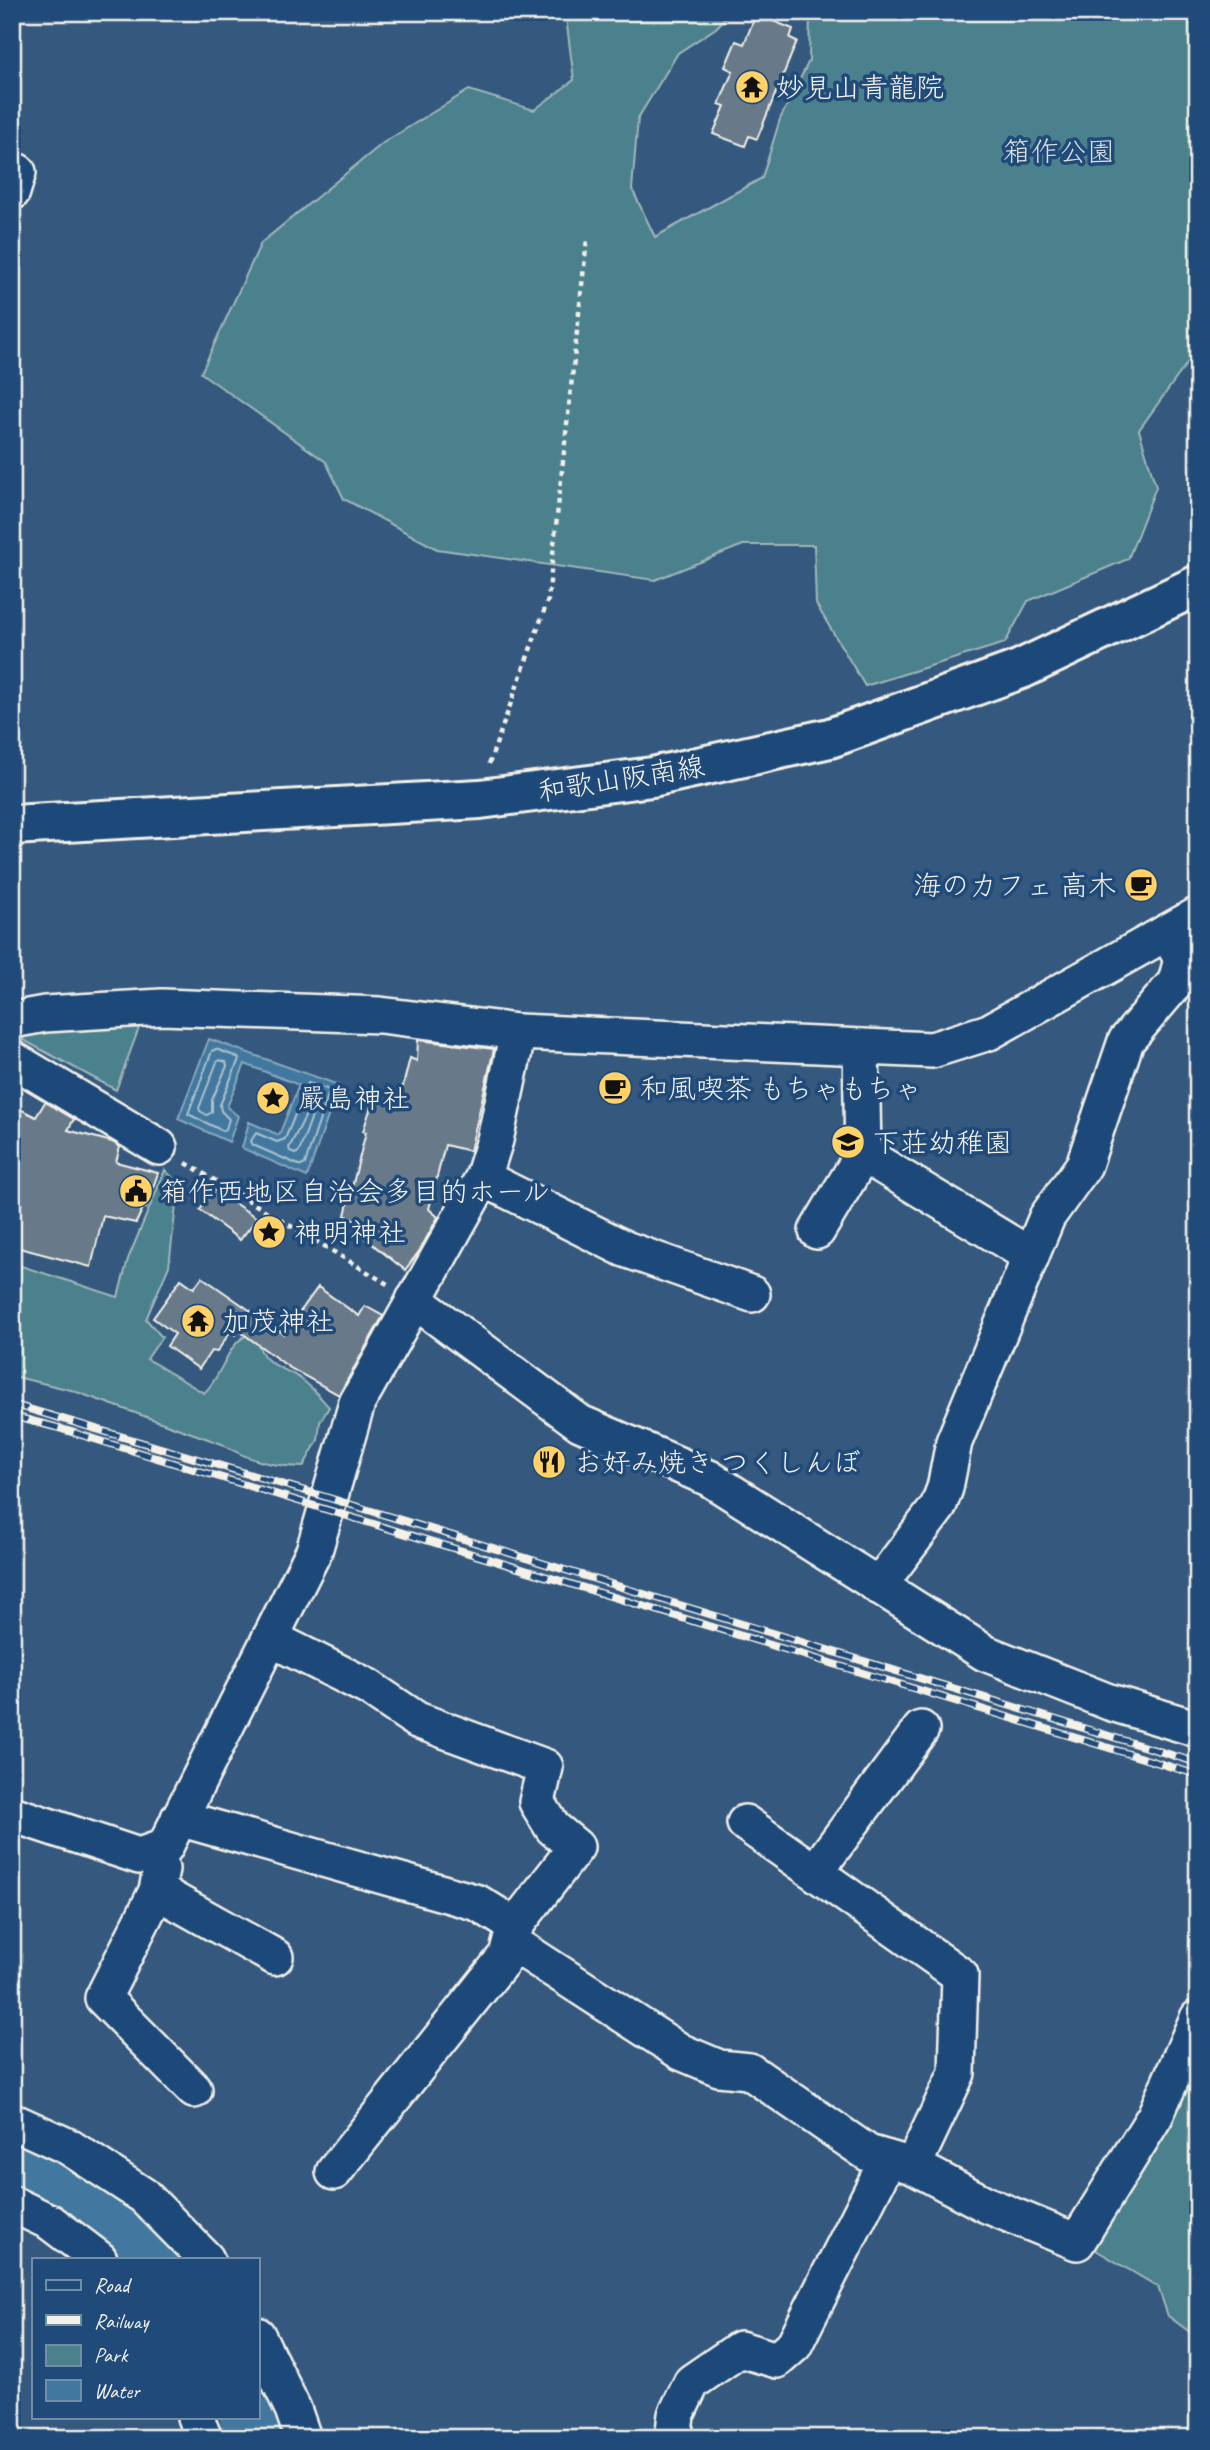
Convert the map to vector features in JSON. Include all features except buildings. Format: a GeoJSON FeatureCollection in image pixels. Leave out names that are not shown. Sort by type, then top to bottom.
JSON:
{"type":"FeatureCollection","features":[{"type":"Feature","properties":{"kind":"main road","name":"和歌山阪南線"},"geometry":{"type":"LineString","coordinates":[[12,825],[480,799],[652,777],[830,738],[1021,669],[1198,585]]}},
{"type":"Feature","properties":{"kind":"street"},"geometry":{"type":"LineString","coordinates":[[12,1020],[45,1014],[162,1007],[380,1015],[518,1032],[932,1050],[989,1032],[1198,915]]}},
{"type":"Feature","properties":{"kind":"street"},"geometry":{"type":"LineString","coordinates":[[878,1586],[938,1507],[945,1488],[954,1442],[1047,1217],[1084,1165],[1126,1041],[1177,982],[1182,959],[1167,932]]}},
{"type":"Feature","properties":{"kind":"street"},"geometry":{"type":"LineString","coordinates":[[194,2090],[103,1998],[157,1891],[172,1833],[314,1551],[357,1403],[483,1178],[495,1140],[518,1032]]}},
{"type":"Feature","properties":{"kind":"street"},"geometry":{"type":"LineString","coordinates":[[817,1231],[863,1154],[862,1047]]}},
{"type":"Feature","properties":{"kind":"street"},"geometry":{"type":"LineString","coordinates":[[12,1059],[159,1147]]}},
{"type":"Feature","properties":{"kind":"street"},"geometry":{"type":"LineString","coordinates":[[863,1154],[1031,1256]]}},
{"type":"Feature","properties":{"kind":"street"},"geometry":{"type":"LineString","coordinates":[[483,1178],[625,1249],[752,1294]]}},
{"type":"Feature","properties":{"kind":"street"},"geometry":{"type":"LineString","coordinates":[[414,1300],[580,1423],[709,1478],[985,1653],[1109,1702],[1198,1729]]}},
{"type":"Feature","properties":{"kind":"street"},"geometry":{"type":"LineString","coordinates":[[271,1638],[368,1686],[416,1720],[545,1767],[537,1802],[552,1828],[576,1847],[513,1934],[507,1955],[334,2172]]}},
{"type":"Feature","properties":{"kind":"street"},"geometry":{"type":"LineString","coordinates":[[815,1872],[921,1729]]}},
{"type":"Feature","properties":{"kind":"street"},"geometry":{"type":"LineString","coordinates":[[12,1814],[139,1856],[172,1833],[478,1902],[513,1934],[681,2052],[719,2068],[749,2071],[868,2153],[901,2162],[987,2205],[1077,2242],[1155,2116],[1198,2018]]}},
{"type":"Feature","properties":{"kind":"street"},"geometry":{"type":"LineString","coordinates":[[673,2438],[676,2415],[692,2382],[740,2349],[777,2360],[794,2345],[901,2162],[957,2073],[960,1975],[745,1823]]}},
{"type":"Feature","properties":{"kind":"street"},"geometry":{"type":"LineString","coordinates":[[157,1891],[275,1957]]}},
{"type":"Feature","properties":{"kind":"street"},"geometry":{"type":"LineString","coordinates":[[12,2121],[69,2147],[144,2196],[205,2258]]}},
{"type":"Feature","properties":{"kind":"street"},"geometry":{"type":"LineString","coordinates":[[12,2204],[50,2222],[98,2258]]}},
{"type":"Feature","properties":{"kind":"street"},"geometry":{"type":"LineString","coordinates":[[259,2339],[293,2409],[303,2438]]}},
{"type":"Feature","properties":{"kind":"street"},"geometry":{"type":"LineString","coordinates":[[195,2418],[204,2438]]}},
{"type":"Feature","properties":{"kind":"path"},"geometry":{"type":"LineString","coordinates":[[492,758],[548,600],[587,239]]}},
{"type":"Feature","properties":{"kind":"path"},"geometry":{"type":"LineString","coordinates":[[159,1147],[414,1300]]}},
{"type":"Feature","properties":{"kind":"green space","name":"箱作公園"},"geometry":{"type":"Polygon","coordinates":[[[573,12],[731,12],[716,28],[678,53],[638,118],[632,189],[655,237],[762,178],[780,119],[809,61],[810,12],[1198,12],[1198,348],[1139,430],[1156,487],[1128,559],[1028,601],[1005,643],[865,686],[816,604],[814,545],[743,545],[655,580],[437,549],[344,499],[326,462],[201,373],[261,243],[383,143],[469,90],[534,110],[574,80],[566,18],[573,12]]]}},
{"type":"Feature","properties":{"kind":"green space"},"geometry":{"type":"Polygon","coordinates":[[[143,1017],[116,1090],[23,1040],[25,1027],[143,1017]]]}},
{"type":"Feature","properties":{"kind":"green space"},"geometry":{"type":"Polygon","coordinates":[[[165,1170],[176,1181],[176,1206],[169,1266],[146,1319],[162,1337],[147,1359],[204,1393],[241,1339],[249,1334],[258,1340],[263,1355],[268,1360],[301,1379],[329,1407],[320,1422],[318,1440],[303,1467],[261,1462],[222,1444],[71,1390],[12,1376],[12,1263],[118,1297],[128,1259],[165,1170]]]}},
{"type":"Feature","properties":{"kind":"green space"},"geometry":{"type":"Polygon","coordinates":[[[1198,2051],[1198,2343],[1191,2333],[1168,2316],[1158,2287],[1089,2246],[1198,2051]]]}},
{"type":"Feature","properties":{"kind":"water"},"geometry":{"type":"Polygon","coordinates":[[[209,1039],[339,1085],[307,1177],[242,1148],[249,1122],[279,1135],[299,1085],[245,1064],[227,1107],[238,1116],[229,1142],[178,1119],[209,1039]]]}},
{"type":"Feature","properties":{"kind":"waterway"},"geometry":{"type":"LineString","coordinates":[[12,2163],[66,2185],[127,2225],[156,2258]]}},
{"type":"Feature","properties":{"kind":"waterway"},"geometry":{"type":"LineString","coordinates":[[246,2418],[255,2438]]}},
{"type":"Feature","properties":{"kind":"railway"},"geometry":{"type":"LineString","coordinates":[[12,1404],[1198,1763]]}},
{"type":"Feature","properties":{"kind":"railway"},"geometry":{"type":"LineString","coordinates":[[12,1416],[1198,1775]]}},
{"type":"Feature","properties":{"kind":"place","name":"妙見山青龍院"},"geometry":{"type":"Point","coordinates":[752,87]}},
{"type":"Feature","properties":{"kind":"place","name":"海のカフェ 高木"},"geometry":{"type":"Point","coordinates":[1141,885]}},
{"type":"Feature","properties":{"kind":"place","name":"和風喫茶 もちゃもちゃ"},"geometry":{"type":"Point","coordinates":[615,1088]}},
{"type":"Feature","properties":{"kind":"place","name":"嚴島神社"},"geometry":{"type":"Point","coordinates":[273,1098]}},
{"type":"Feature","properties":{"kind":"place","name":"下荘幼稚園"},"geometry":{"type":"Point","coordinates":[848,1142]}},
{"type":"Feature","properties":{"kind":"place","name":"箱作西地区自治会多目的ホール"},"geometry":{"type":"Point","coordinates":[136,1191]}},
{"type":"Feature","properties":{"kind":"place","name":"神明神社"},"geometry":{"type":"Point","coordinates":[269,1232]}},
{"type":"Feature","properties":{"kind":"place","name":"加茂神社"},"geometry":{"type":"Point","coordinates":[198,1321]}},
{"type":"Feature","properties":{"kind":"place","name":"お好み焼き つくしんぼ"},"geometry":{"type":"Point","coordinates":[549,1462]}}]}
